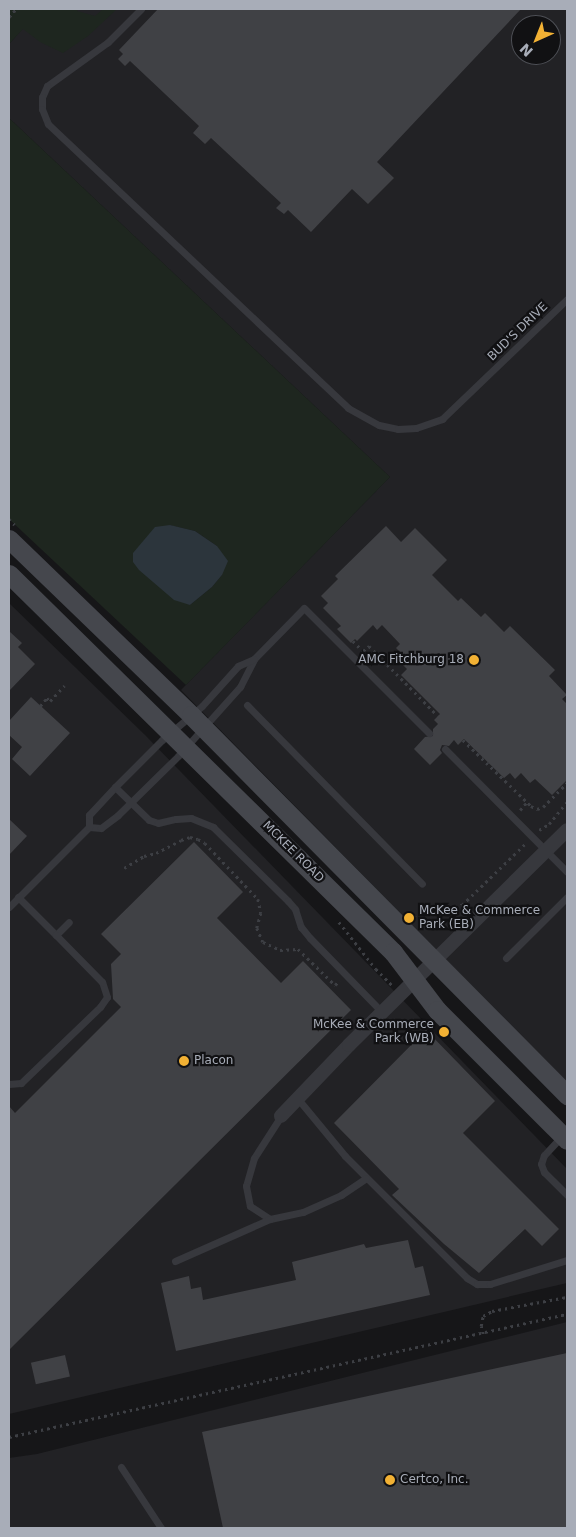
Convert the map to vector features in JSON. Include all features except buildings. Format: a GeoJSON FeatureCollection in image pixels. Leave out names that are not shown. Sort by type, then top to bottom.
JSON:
{"type":"FeatureCollection","features":[{"type":"Feature","properties":{"kind":"main road","name":"MCKEE ROAD"},"geometry":{"type":"LineString","coordinates":[[9,539],[197,721],[567,1095]]}},
{"type":"Feature","properties":{"kind":"main road","name":"MCKEE ROAD"},"geometry":{"type":"LineString","coordinates":[[9,574],[172,732],[393,952],[437,1010],[566,1137]]}},
{"type":"Feature","properties":{"kind":"street"},"geometry":{"type":"LineString","coordinates":[[281,1116],[382,1012],[416,981],[567,830]]}},
{"type":"Feature","properties":{"kind":"lane","name":"BUD'S DRIVE"},"geometry":{"type":"LineString","coordinates":[[141,9],[108,42],[47,86],[42,97],[42,109],[48,124],[348,408],[362,418],[379,425],[398,429],[424,426],[442,419],[485,380],[567,299]]}},
{"type":"Feature","properties":{"kind":"lane"},"geometry":{"type":"LineString","coordinates":[[9,907],[89,827],[89,815],[115,787],[172,732],[197,721],[240,687],[254,659],[304,608],[429,733]]}},
{"type":"Feature","properties":{"kind":"lane"},"geometry":{"type":"LineString","coordinates":[[89,827],[101,828],[130,803],[186,746],[197,721],[238,666],[254,659]]}},
{"type":"Feature","properties":{"kind":"lane"},"geometry":{"type":"LineString","coordinates":[[247,705],[422,884]]}},
{"type":"Feature","properties":{"kind":"lane"},"geometry":{"type":"LineString","coordinates":[[445,749],[567,872]]}},
{"type":"Feature","properties":{"kind":"lane"},"geometry":{"type":"LineString","coordinates":[[115,787],[149,820],[158,823],[191,818],[213,828],[288,901],[295,910],[301,927],[382,1012]]}},
{"type":"Feature","properties":{"kind":"lane"},"geometry":{"type":"LineString","coordinates":[[9,1084],[21,1083],[100,1007],[107,997],[102,982],[18,897]]}},
{"type":"Feature","properties":{"kind":"lane"},"geometry":{"type":"LineString","coordinates":[[506,958],[567,897]]}},
{"type":"Feature","properties":{"kind":"lane"},"geometry":{"type":"LineString","coordinates":[[56,935],[69,922]]}},
{"type":"Feature","properties":{"kind":"lane"},"geometry":{"type":"LineString","coordinates":[[298,1099],[345,1156],[467,1278],[478,1284],[490,1284],[567,1260]]}},
{"type":"Feature","properties":{"kind":"lane"},"geometry":{"type":"LineString","coordinates":[[270,1220],[250,1206],[246,1186],[254,1158],[281,1116]]}},
{"type":"Feature","properties":{"kind":"lane"},"geometry":{"type":"LineString","coordinates":[[566,1137],[544,1155],[541,1164],[544,1172],[567,1195]]}},
{"type":"Feature","properties":{"kind":"lane"},"geometry":{"type":"LineString","coordinates":[[176,1261],[270,1220],[310,1208],[341,1195],[366,1178]]}},
{"type":"Feature","properties":{"kind":"lane"},"geometry":{"type":"LineString","coordinates":[[121,1467],[161,1528]]}},
{"type":"Feature","properties":{"kind":"path"},"geometry":{"type":"LineString","coordinates":[[9,17],[16,9]]}},
{"type":"Feature","properties":{"kind":"path"},"geometry":{"type":"LineString","coordinates":[[353,641],[363,651],[369,646],[438,716]]}},
{"type":"Feature","properties":{"kind":"path"},"geometry":{"type":"LineString","coordinates":[[40,706],[47,698],[50,701],[64,686]]}},
{"type":"Feature","properties":{"kind":"path"},"geometry":{"type":"LineString","coordinates":[[463,740],[534,808],[540,808],[567,783]]}},
{"type":"Feature","properties":{"kind":"path"},"geometry":{"type":"LineString","coordinates":[[526,816],[520,809],[527,802]]}},
{"type":"Feature","properties":{"kind":"path"},"geometry":{"type":"LineString","coordinates":[[419,920],[427,927],[448,908],[462,906],[532,836],[549,824],[567,802]]}},
{"type":"Feature","properties":{"kind":"path"},"geometry":{"type":"LineString","coordinates":[[124,868],[144,856],[156,853],[181,840],[190,837],[198,839],[205,843],[258,899],[261,913],[257,928],[264,942],[280,950],[298,950],[335,985],[345,975]]}},
{"type":"Feature","properties":{"kind":"path"},"geometry":{"type":"LineString","coordinates":[[380,965],[375,967],[394,986]]}},
{"type":"Feature","properties":{"kind":"path"},"geometry":{"type":"LineString","coordinates":[[483,1334],[481,1326],[483,1316],[492,1311],[567,1297]]}},
{"type":"Feature","properties":{"kind":"path"},"geometry":{"type":"LineString","coordinates":[[9,1437],[567,1314]]}},
{"type":"Feature","properties":{"kind":"shaded area"},"geometry":{"type":"Polygon","coordinates":[[[9,9],[78,9],[77,11],[95,16],[103,9],[117,9],[88,36],[63,53],[40,42],[23,29],[9,44],[9,9]]]}},
{"type":"Feature","properties":{"kind":"shaded area"},"geometry":{"type":"Polygon","coordinates":[[[40,9],[567,9],[567,1083],[181,690],[390,477],[9,118],[9,44],[40,9]]]}},
{"type":"Feature","properties":{"kind":"shaded area"},"geometry":{"type":"Polygon","coordinates":[[[9,118],[390,477],[186,685],[9,519],[9,118]],[[169,525],[190,605],[212,587],[222,575],[217,546],[195,531],[169,525]]]}},
{"type":"Feature","properties":{"kind":"shaded area"},"geometry":{"type":"Polygon","coordinates":[[[170,525],[195,531],[217,546],[228,561],[222,575],[212,587],[190,605],[174,600],[139,570],[133,562],[133,553],[155,527],[170,525]]]}},
{"type":"Feature","properties":{"kind":"shaded area"},"geometry":{"type":"Polygon","coordinates":[[[9,603],[145,735],[567,1169],[567,1283],[9,1414],[9,603]]]}},
{"type":"Feature","properties":{"kind":"shaded area","name":"Certco, Inc."},"geometry":{"type":"Polygon","coordinates":[[[567,1322],[567,1528],[9,1528],[9,1458],[37,1454],[567,1322]]]}},
{"type":"Feature","properties":{"kind":"place","name":"AMC Fitchburg 18"},"geometry":{"type":"Point","coordinates":[474,660]}},
{"type":"Feature","properties":{"kind":"place","name":"McKee & Commerce Park (EB)"},"geometry":{"type":"Point","coordinates":[409,918]}},
{"type":"Feature","properties":{"kind":"place","name":"McKee & Commerce Park (WB)"},"geometry":{"type":"Point","coordinates":[444,1032]}},
{"type":"Feature","properties":{"kind":"place","name":"Placon"},"geometry":{"type":"Point","coordinates":[184,1061]}},
{"type":"Feature","properties":{"kind":"place","name":"Certco, Inc."},"geometry":{"type":"Point","coordinates":[390,1480]}}]}
